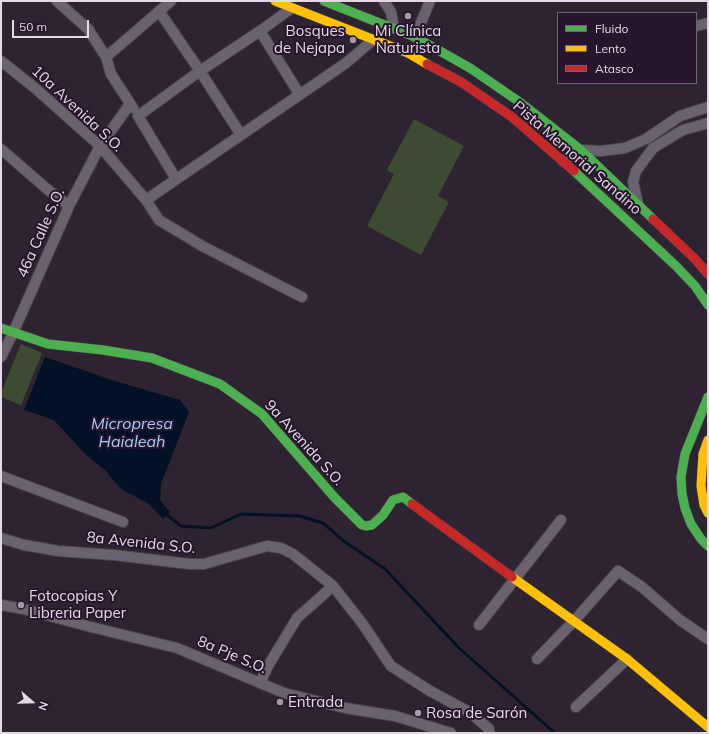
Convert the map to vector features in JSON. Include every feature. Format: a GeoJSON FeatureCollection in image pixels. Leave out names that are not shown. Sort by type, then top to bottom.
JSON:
{"type":"FeatureCollection","features":[{"type":"Feature","properties":{"kind":"main road","name":"Pista Memorial Sandino"},"geometry":{"type":"LineString","coordinates":[[275,1],[408,53],[461,82],[512,117],[563,161],[676,266],[695,286],[708,305]]}},
{"type":"Feature","properties":{"kind":"main road","name":"Pista Memorial Sandino"},"geometry":{"type":"LineString","coordinates":[[324,1],[415,37],[470,68],[521,103],[580,150],[695,259],[708,274]]}},
{"type":"Feature","properties":{"kind":"main road","name":"9a Avenida S.O."},"geometry":{"type":"LineString","coordinates":[[1,328],[48,344],[104,350],[152,358],[220,384],[262,414],[335,498],[362,525],[372,525],[383,515],[393,500],[403,497],[514,579]]}},
{"type":"Feature","properties":{"kind":"main road"},"geometry":{"type":"LineString","coordinates":[[708,397],[685,454],[681,476],[682,494],[691,524],[708,546]]}},
{"type":"Feature","properties":{"kind":"main road"},"geometry":{"type":"LineString","coordinates":[[708,440],[703,454],[701,486],[704,505],[708,513]]}},
{"type":"Feature","properties":{"kind":"main road"},"geometry":{"type":"LineString","coordinates":[[514,579],[627,659],[708,727]]}},
{"type":"Feature","properties":{"kind":"street"},"geometry":{"type":"LineString","coordinates":[[57,1],[88,29],[106,57],[111,74],[176,179]]}},
{"type":"Feature","properties":{"kind":"street"},"geometry":{"type":"LineString","coordinates":[[106,57],[171,1]]}},
{"type":"Feature","properties":{"kind":"street"},"geometry":{"type":"LineString","coordinates":[[384,1],[391,12],[394,28]]}},
{"type":"Feature","properties":{"kind":"street"},"geometry":{"type":"LineString","coordinates":[[415,37],[430,1]]}},
{"type":"Feature","properties":{"kind":"street"},"geometry":{"type":"LineString","coordinates":[[138,116],[200,71],[292,8]]}},
{"type":"Feature","properties":{"kind":"street"},"geometry":{"type":"LineString","coordinates":[[159,12],[200,71],[241,135]]}},
{"type":"Feature","properties":{"kind":"street"},"geometry":{"type":"LineString","coordinates":[[697,26],[708,23]]}},
{"type":"Feature","properties":{"kind":"street"},"geometry":{"type":"LineString","coordinates":[[260,31],[300,95]]}},
{"type":"Feature","properties":{"kind":"street"},"geometry":{"type":"LineString","coordinates":[[146,200],[346,64],[374,40]]}},
{"type":"Feature","properties":{"kind":"street","name":"10a Avenida S.O."},"geometry":{"type":"LineString","coordinates":[[1,61],[35,88],[100,146],[146,200],[159,220],[204,248],[302,297]]}},
{"type":"Feature","properties":{"kind":"street","name":"46a Calle S.O."},"geometry":{"type":"LineString","coordinates":[[1,357],[69,206],[100,146],[130,104]]}},
{"type":"Feature","properties":{"kind":"street"},"geometry":{"type":"LineString","coordinates":[[563,161],[580,150],[601,151],[625,148],[646,139],[680,116],[708,107]]}},
{"type":"Feature","properties":{"kind":"street"},"geometry":{"type":"LineString","coordinates":[[638,204],[633,182],[636,171],[653,148],[683,130],[708,122]]}},
{"type":"Feature","properties":{"kind":"street"},"geometry":{"type":"LineString","coordinates":[[646,139],[653,148]]}},
{"type":"Feature","properties":{"kind":"street"},"geometry":{"type":"LineString","coordinates":[[1,149],[46,189],[69,206]]}},
{"type":"Feature","properties":{"kind":"street"},"geometry":{"type":"LineString","coordinates":[[1,476],[123,522]]}},
{"type":"Feature","properties":{"kind":"street"},"geometry":{"type":"LineString","coordinates":[[479,625],[561,520]]}},
{"type":"Feature","properties":{"kind":"street","name":"8a Avenida S.O."},"geometry":{"type":"LineString","coordinates":[[1,538],[24,545],[58,551],[114,555],[189,564],[204,564],[266,546],[281,548],[293,554],[333,586],[362,623],[391,666],[430,691],[471,713],[489,728],[489,733]]}},
{"type":"Feature","properties":{"kind":"street"},"geometry":{"type":"LineString","coordinates":[[537,659],[574,621],[618,571],[642,587],[680,620],[708,639]]}},
{"type":"Feature","properties":{"kind":"street"},"geometry":{"type":"LineString","coordinates":[[260,683],[268,666],[297,618],[333,586]]}},
{"type":"Feature","properties":{"kind":"street","name":"8a Pje S.O."},"geometry":{"type":"LineString","coordinates":[[1,604],[177,648],[284,693],[345,708],[394,716],[451,733]]}},
{"type":"Feature","properties":{"kind":"street"},"geometry":{"type":"LineString","coordinates":[[576,708],[627,659]]}},
{"type":"Feature","properties":{"kind":"green space"},"geometry":{"type":"Polygon","coordinates":[[[414,119],[464,146],[438,196],[449,202],[421,255],[367,226],[394,174],[387,170],[414,119]]]}},
{"type":"Feature","properties":{"kind":"green space"},"geometry":{"type":"Polygon","coordinates":[[[21,344],[42,353],[21,405],[1,397],[1,393],[21,344]]]}},
{"type":"Feature","properties":{"kind":"water","name":"Micropresa Haialeah"},"geometry":{"type":"Polygon","coordinates":[[[45,357],[115,381],[180,400],[189,412],[161,484],[160,500],[170,512],[163,519],[149,504],[121,489],[105,470],[85,454],[54,420],[24,410],[45,357]]]}},
{"type":"Feature","properties":{"kind":"waterway"},"geometry":{"type":"LineString","coordinates":[[167,515],[181,526],[211,528],[241,514],[299,516],[323,523],[345,542],[385,569],[459,648],[555,733]]}},
{"type":"Feature","properties":{"kind":"traffic: fast"},"geometry":{"type":"LineString","coordinates":[[324,1],[415,37],[470,68],[521,103],[581,150],[653,219]]}},
{"type":"Feature","properties":{"kind":"traffic: fast"},"geometry":{"type":"LineString","coordinates":[[574,171],[676,266],[695,286],[708,305]]}},
{"type":"Feature","properties":{"kind":"traffic: fast"},"geometry":{"type":"LineString","coordinates":[[1,328],[48,344],[103,350],[152,358],[220,384],[262,414],[335,498],[362,525],[372,525],[383,515],[393,500],[403,497],[412,504]]}},
{"type":"Feature","properties":{"kind":"traffic: fast"},"geometry":{"type":"LineString","coordinates":[[708,397],[685,454],[681,477],[682,494],[691,524],[701,539],[708,546]]}},
{"type":"Feature","properties":{"kind":"traffic: slow"},"geometry":{"type":"LineString","coordinates":[[275,1],[408,53],[427,64]]}},
{"type":"Feature","properties":{"kind":"traffic: slow"},"geometry":{"type":"LineString","coordinates":[[708,440],[703,454],[701,486],[704,505],[708,513]]}},
{"type":"Feature","properties":{"kind":"traffic: slow"},"geometry":{"type":"LineString","coordinates":[[512,577],[627,659],[708,727]]}},
{"type":"Feature","properties":{"kind":"traffic: jam"},"geometry":{"type":"LineString","coordinates":[[427,64],[461,82],[512,117],[574,171]]}},
{"type":"Feature","properties":{"kind":"traffic: jam"},"geometry":{"type":"LineString","coordinates":[[653,219],[695,259],[708,274]]}},
{"type":"Feature","properties":{"kind":"traffic: jam"},"geometry":{"type":"LineString","coordinates":[[412,504],[512,577]]}},
{"type":"Feature","properties":{"kind":"place","name":"Mi Clínica Naturista"},"geometry":{"type":"Point","coordinates":[408,16]}},
{"type":"Feature","properties":{"kind":"place","name":"Bosques de Nejapa"},"geometry":{"type":"Point","coordinates":[353,40]}},
{"type":"Feature","properties":{"kind":"place","name":"Fotocopias Y Libreria Paper"},"geometry":{"type":"Point","coordinates":[21,605]}},
{"type":"Feature","properties":{"kind":"place","name":"Entrada"},"geometry":{"type":"Point","coordinates":[280,702]}},
{"type":"Feature","properties":{"kind":"place","name":"Rosa de Sarón"},"geometry":{"type":"Point","coordinates":[418,713]}}]}
